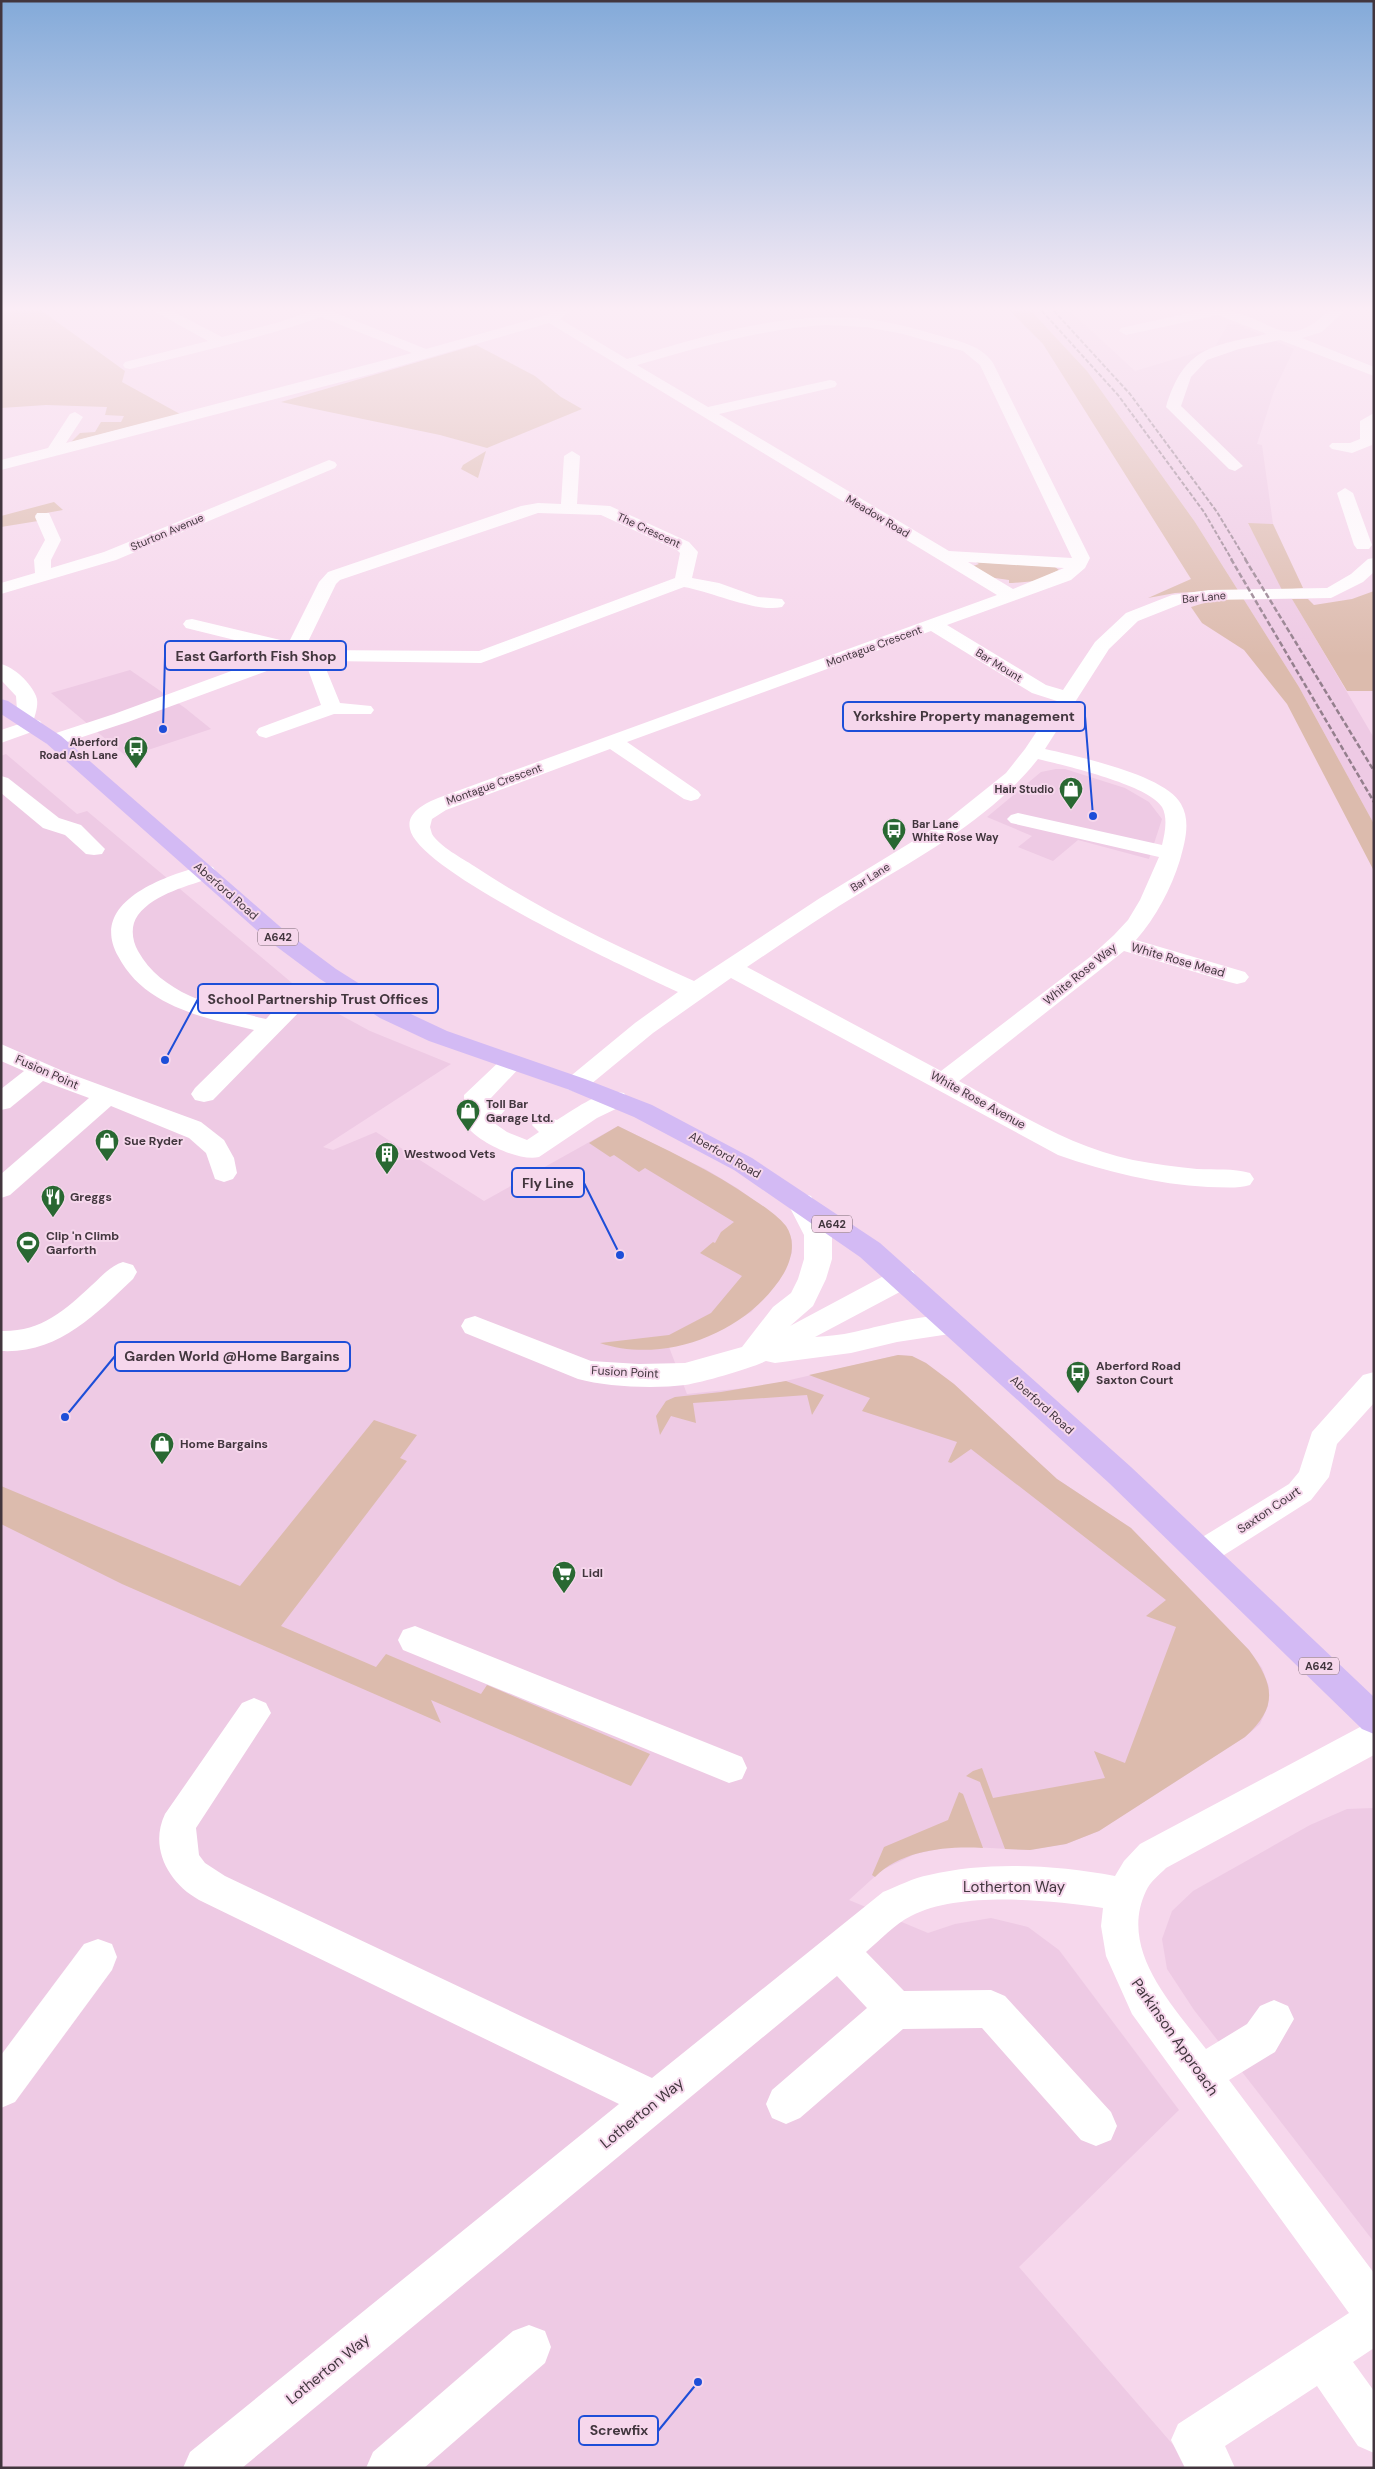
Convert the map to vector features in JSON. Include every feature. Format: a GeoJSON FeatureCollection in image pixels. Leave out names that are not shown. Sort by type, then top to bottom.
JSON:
{"type":"FeatureCollection","features":[{"type":"Feature","properties":{"kind":"main road","name":"Aberford Road"},"geometry":{"type":"LineString","coordinates":[[1,705],[54,740],[277,936],[328,974],[390,1012],[438,1036],[576,1084],[643,1111],[699,1139],[743,1164],[870,1250],[1120,1475],[1374,1719]]}},
{"type":"Feature","properties":{"kind":"street"},"geometry":{"type":"LineString","coordinates":[[54,451],[69,426]]}},
{"type":"Feature","properties":{"kind":"street"},"geometry":{"type":"LineString","coordinates":[[1,465],[156,426]]}},
{"type":"Feature","properties":{"kind":"street","name":"Meadow Road"},"geometry":{"type":"LineString","coordinates":[[730,426],[1010,595]]}},
{"type":"Feature","properties":{"kind":"street"},"geometry":{"type":"LineString","coordinates":[[944,556],[1079,564],[1082,558],[1080,551],[1018,426]]}},
{"type":"Feature","properties":{"kind":"street"},"geometry":{"type":"LineString","coordinates":[[1193,426],[1235,466]]}},
{"type":"Feature","properties":{"kind":"street"},"geometry":{"type":"LineString","coordinates":[[1337,446],[1352,448],[1367,442],[1368,426]]}},
{"type":"Feature","properties":{"kind":"street"},"geometry":{"type":"LineString","coordinates":[[569,508],[572,456]]}},
{"type":"Feature","properties":{"kind":"street","name":"Sturton Avenue"},"geometry":{"type":"LineString","coordinates":[[1,589],[110,556],[329,464]]}},
{"type":"Feature","properties":{"kind":"street"},"geometry":{"type":"LineString","coordinates":[[1345,493],[1363,545]]}},
{"type":"Feature","properties":{"kind":"street","name":"The Crescent"},"geometry":{"type":"LineString","coordinates":[[293,652],[328,582],[334,576],[527,510],[569,508],[598,509],[610,512],[683,546],[689,552],[683,581]]}},
{"type":"Feature","properties":{"kind":"street"},"geometry":{"type":"LineString","coordinates":[[1353,515],[1374,520]]}},
{"type":"Feature","properties":{"kind":"street"},"geometry":{"type":"LineString","coordinates":[[42,516],[53,540],[42,557],[40,566],[44,576]]}},
{"type":"Feature","properties":{"kind":"street","name":"Bar Lane"},"geometry":{"type":"LineString","coordinates":[[576,1084],[616,1049],[695,991],[828,903],[954,826],[1013,778],[1033,752],[1102,646],[1132,618],[1178,599],[1209,595],[1309,594],[1339,590],[1374,563]]}},
{"type":"Feature","properties":{"kind":"street","name":"Montague Crescent"},"geometry":{"type":"LineString","coordinates":[[695,991],[537,914],[448,858],[426,841],[420,833],[419,824],[424,816],[445,802],[1064,576],[1079,564]]}},
{"type":"Feature","properties":{"kind":"street"},"geometry":{"type":"LineString","coordinates":[[191,625],[293,652],[318,656],[481,657],[683,581],[713,587],[756,602],[776,604]]}},
{"type":"Feature","properties":{"kind":"street","name":"Bar Mount"},"geometry":{"type":"LineString","coordinates":[[932,624],[1039,689],[1068,698]]}},
{"type":"Feature","properties":{"kind":"street"},"geometry":{"type":"LineString","coordinates":[[54,740],[121,718],[293,652]]}},
{"type":"Feature","properties":{"kind":"street"},"geometry":{"type":"LineString","coordinates":[[318,656],[315,664],[332,708]]}},
{"type":"Feature","properties":{"kind":"street"},"geometry":{"type":"LineString","coordinates":[[1,670],[28,696],[29,705],[28,722],[1,737]]}},
{"type":"Feature","properties":{"kind":"street"},"geometry":{"type":"LineString","coordinates":[[266,732],[332,708],[364,710]]}},
{"type":"Feature","properties":{"kind":"street"},"geometry":{"type":"LineString","coordinates":[[612,741],[692,796]]}},
{"type":"Feature","properties":{"kind":"street","name":"White Rose Way"},"geometry":{"type":"LineString","coordinates":[[943,1081],[1090,968],[1136,925],[1151,902],[1162,878],[1175,835],[1175,816],[1171,804],[1161,796],[1132,780],[1033,752]]}},
{"type":"Feature","properties":{"kind":"street"},"geometry":{"type":"LineString","coordinates":[[1,782],[51,823],[73,830],[94,849]]}},
{"type":"Feature","properties":{"kind":"street"},"geometry":{"type":"LineString","coordinates":[[1018,819],[1040,826],[1170,853]]}},
{"type":"Feature","properties":{"kind":"street"},"geometry":{"type":"LineString","coordinates":[[205,872],[158,891],[131,909],[123,919],[120,930],[121,941],[126,954],[146,978],[176,998],[221,1014],[271,1027]]}},
{"type":"Feature","properties":{"kind":"street","name":"White Rose Mead"},"geometry":{"type":"LineString","coordinates":[[1119,942],[1237,977]]}},
{"type":"Feature","properties":{"kind":"street","name":"White Rose Avenue"},"geometry":{"type":"LineString","coordinates":[[731,968],[1067,1149],[1090,1157],[1162,1175],[1241,1180]]}},
{"type":"Feature","properties":{"kind":"street"},"geometry":{"type":"LineString","coordinates":[[204,1094],[292,1007]]}},
{"type":"Feature","properties":{"kind":"street","name":"Fusion Point"},"geometry":{"type":"LineString","coordinates":[[1,1050],[41,1070],[199,1133],[212,1141],[223,1158],[224,1172]]}},
{"type":"Feature","properties":{"kind":"street"},"geometry":{"type":"LineString","coordinates":[[512,1063],[477,1095],[477,1103],[492,1110],[479,1125],[498,1138],[530,1151],[552,1127],[614,1099]]}},
{"type":"Feature","properties":{"kind":"street"},"geometry":{"type":"LineString","coordinates":[[1,1102],[41,1070]]}},
{"type":"Feature","properties":{"kind":"street"},"geometry":{"type":"LineString","coordinates":[[1,1189],[100,1094]]}},
{"type":"Feature","properties":{"kind":"street"},"geometry":{"type":"LineString","coordinates":[[752,1355],[783,1314],[803,1299],[812,1279],[818,1259],[818,1235],[800,1202]]}},
{"type":"Feature","properties":{"kind":"street"},"geometry":{"type":"LineString","coordinates":[[1,1340],[25,1342],[47,1334],[80,1311],[122,1272]]}},
{"type":"Feature","properties":{"kind":"street","name":"Fusion Point"},"geometry":{"type":"LineString","coordinates":[[752,1355],[796,1335],[903,1278]]}},
{"type":"Feature","properties":{"kind":"street","name":"Fusion Point"},"geometry":{"type":"LineString","coordinates":[[475,1326],[588,1371],[639,1375],[684,1374],[752,1355],[851,1343],[897,1332],[953,1325]]}},
{"type":"Feature","properties":{"kind":"street","name":"Saxton Court"},"geometry":{"type":"LineString","coordinates":[[1202,1553],[1300,1492],[1312,1477],[1323,1440],[1374,1383]]}},
{"type":"Feature","properties":{"kind":"street"},"geometry":{"type":"LineString","coordinates":[[415,1640],[729,1768]]}},
{"type":"Feature","properties":{"kind":"street"},"geometry":{"type":"LineString","coordinates":[[254,1714],[178,1825],[177,1843],[180,1860],[189,1873],[202,1883],[656,2101]]}},
{"type":"Feature","properties":{"kind":"street","name":"Parkinson Approach"},"geometry":{"type":"LineString","coordinates":[[1374,1737],[1154,1856],[1133,1878],[1122,1905],[1119,1936],[1128,1970],[1146,2001],[1374,2310]]}},
{"type":"Feature","properties":{"kind":"street","name":"Lotherton Way"},"geometry":{"type":"LineString","coordinates":[[206,2468],[896,1904],[929,1891],[965,1885],[1002,1884],[1088,1887],[1126,1895]]}},
{"type":"Feature","properties":{"kind":"street"},"geometry":{"type":"LineString","coordinates":[[840,1951],[895,2010]]}},
{"type":"Feature","properties":{"kind":"street"},"geometry":{"type":"LineString","coordinates":[[1,2088],[98,1956]]}},
{"type":"Feature","properties":{"kind":"street"},"geometry":{"type":"LineString","coordinates":[[786,2104],[895,2010],[991,2009],[1096,2126]]}},
{"type":"Feature","properties":{"kind":"street"},"geometry":{"type":"LineString","coordinates":[[1200,2075],[1261,2038],[1274,2019]]}},
{"type":"Feature","properties":{"kind":"street"},"geometry":{"type":"LineString","coordinates":[[1212,2468],[1194,2440],[1374,2322]]}},
{"type":"Feature","properties":{"kind":"street"},"geometry":{"type":"LineString","coordinates":[[389,2468],[529,2347]]}},
{"type":"Feature","properties":{"kind":"street"},"geometry":{"type":"LineString","coordinates":[[1322,2356],[1374,2430]]}},
{"type":"Feature","properties":{"kind":"shaded area"},"geometry":{"type":"Polygon","coordinates":[[[98,426],[132,426],[71,442],[80,433],[95,432],[98,426]]]}},
{"type":"Feature","properties":{"kind":"shaded area"},"geometry":{"type":"Polygon","coordinates":[[[398,426],[540,426],[487,448],[398,426]]]}},
{"type":"Feature","properties":{"kind":"shaded area"},"geometry":{"type":"Polygon","coordinates":[[[1095,426],[1126,426],[1195,522],[1299,687],[1374,824],[1374,871],[1287,704],[1244,650],[1202,623],[1191,607],[1214,600],[1210,591],[1175,593],[1148,598],[1191,579],[1095,426]]]}},
{"type":"Feature","properties":{"kind":"shaded area"},"geometry":{"type":"Polygon","coordinates":[[[1126,426],[1263,426],[1257,444],[1262,445],[1273,524],[1248,524],[1374,738],[1374,824],[1299,687],[1195,522],[1126,426]]]}},
{"type":"Feature","properties":{"kind":"shaded area"},"geometry":{"type":"Polygon","coordinates":[[[486,451],[478,478],[461,469],[463,465],[486,451]]]}},
{"type":"Feature","properties":{"kind":"shaded area"},"geometry":{"type":"Polygon","coordinates":[[[54,502],[63,510],[35,515],[38,521],[1,527],[1,516],[54,502]]]}},
{"type":"Feature","properties":{"kind":"shaded area"},"geometry":{"type":"Polygon","coordinates":[[[1248,523],[1273,524],[1303,588],[1282,590],[1248,523]]]}},
{"type":"Feature","properties":{"kind":"shaded area"},"geometry":{"type":"Polygon","coordinates":[[[976,562],[1055,567],[1059,570],[1036,581],[1009,583],[1009,580],[988,577],[973,566],[979,564],[976,562]]]}},
{"type":"Feature","properties":{"kind":"shaded area"},"geometry":{"type":"Polygon","coordinates":[[[1374,591],[1374,691],[1347,691],[1292,599],[1308,599],[1314,605],[1352,599],[1374,591]]]}},
{"type":"Feature","properties":{"kind":"shaded area"},"geometry":{"type":"Polygon","coordinates":[[[130,670],[185,708],[211,729],[127,757],[51,693],[130,670]]]}},
{"type":"Feature","properties":{"kind":"shaded area"},"geometry":{"type":"Polygon","coordinates":[[[6,754],[77,814],[87,811],[298,988],[324,1006],[370,1031],[451,1064],[323,1147],[333,1150],[376,1132],[484,1201],[618,1126],[707,1170],[737,1188],[777,1217],[786,1227],[792,1240],[792,1253],[779,1281],[751,1312],[715,1333],[669,1347],[687,1394],[764,1386],[898,1355],[912,1356],[926,1363],[954,1384],[1057,1479],[1131,1528],[1249,1650],[1262,1668],[1269,1687],[1268,1706],[1260,1724],[1245,1737],[1099,1831],[1066,1844],[1030,1850],[953,1846],[915,1854],[882,1870],[849,1900],[928,1933],[955,1924],[991,1918],[1028,1927],[1059,1950],[1179,2110],[1019,2267],[1188,2462],[1183,2468],[1,2468],[1,756],[6,754]]]}},
{"type":"Feature","properties":{"kind":"shaded area"},"geometry":{"type":"Polygon","coordinates":[[[1065,769],[1125,788],[1149,802],[1162,819],[1149,859],[1078,840],[1053,861],[1018,847],[1032,836],[987,817],[1041,772],[1065,769]]]}},
{"type":"Feature","properties":{"kind":"shaded area"},"geometry":{"type":"Polygon","coordinates":[[[618,1126],[722,1179],[763,1206],[786,1226],[791,1238],[792,1250],[784,1273],[769,1294],[750,1312],[728,1327],[678,1346],[651,1350],[625,1349],[600,1343],[669,1335],[711,1313],[742,1276],[700,1253],[713,1242],[715,1243],[721,1232],[734,1222],[645,1168],[639,1172],[614,1155],[610,1157],[589,1143],[618,1126]]]}},
{"type":"Feature","properties":{"kind":"shaded area"},"geometry":{"type":"Polygon","coordinates":[[[898,1355],[912,1356],[926,1363],[954,1384],[1057,1479],[1131,1528],[1249,1650],[1264,1674],[1268,1685],[1268,1705],[1256,1726],[1245,1737],[1099,1831],[1066,1844],[1030,1850],[1005,1849],[980,1782],[966,1776],[982,1768],[993,1798],[1105,1778],[1094,1751],[1125,1763],[1176,1627],[1146,1616],[1166,1600],[971,1449],[951,1463],[948,1462],[957,1442],[862,1411],[870,1398],[809,1375],[898,1355]]]}},
{"type":"Feature","properties":{"kind":"shaded area"},"geometry":{"type":"Polygon","coordinates":[[[786,1381],[824,1395],[812,1415],[807,1395],[693,1403],[696,1423],[671,1416],[660,1435],[656,1416],[666,1401],[675,1397],[721,1392],[786,1381]]]}},
{"type":"Feature","properties":{"kind":"shaded area"},"geometry":{"type":"Polygon","coordinates":[[[374,1420],[417,1435],[400,1458],[407,1461],[281,1626],[376,1667],[386,1654],[481,1694],[487,1685],[650,1754],[631,1786],[431,1700],[441,1723],[122,1584],[1,1524],[1,1486],[240,1586],[374,1420]]]}},
{"type":"Feature","properties":{"kind":"shaded area"},"geometry":{"type":"Polygon","coordinates":[[[959,1792],[963,1794],[983,1848],[940,1849],[911,1855],[886,1868],[875,1877],[872,1875],[884,1847],[948,1820],[959,1792]]]}},
{"type":"Feature","properties":{"kind":"shaded area"},"geometry":{"type":"Polygon","coordinates":[[[1374,1808],[1374,2242],[1194,2010],[1167,1969],[1162,1939],[1172,1911],[1193,1891],[1310,1825],[1347,1809],[1374,1808]]]}},
{"type":"Feature","properties":{"kind":"railway"},"geometry":{"type":"LineString","coordinates":[[1141,426],[1204,512],[1232,560]]}},
{"type":"Feature","properties":{"kind":"railway"},"geometry":{"type":"LineString","coordinates":[[1154,426],[1217,512],[1246,560]]}},
{"type":"Feature","properties":{"kind":"railway"},"geometry":{"type":"LineString","coordinates":[[1231,559],[1374,802]]}},
{"type":"Feature","properties":{"kind":"railway"},"geometry":{"type":"LineString","coordinates":[[1245,559],[1374,771]]}},
{"type":"Feature","properties":{"kind":"place","name":"East Garforth Fish Shop"},"geometry":{"type":"Point","coordinates":[163,729]}},
{"type":"Feature","properties":{"kind":"place","name":"Aberford Road Ash Lane"},"geometry":{"type":"Point","coordinates":[136,769]}},
{"type":"Feature","properties":{"kind":"place","name":"Hair Studio"},"geometry":{"type":"Point","coordinates":[1071,810]}},
{"type":"Feature","properties":{"kind":"place","name":"Yorkshire Property management"},"geometry":{"type":"Point","coordinates":[1093,816]}},
{"type":"Feature","properties":{"kind":"place","name":"Bar Lane White Rose Way"},"geometry":{"type":"Point","coordinates":[894,851]}},
{"type":"Feature","properties":{"kind":"place","name":"School Partnership Trust Offices"},"geometry":{"type":"Point","coordinates":[165,1060]}},
{"type":"Feature","properties":{"kind":"place","name":"Toll Bar Garage Ltd."},"geometry":{"type":"Point","coordinates":[468,1132]}},
{"type":"Feature","properties":{"kind":"place","name":"Sue Ryder"},"geometry":{"type":"Point","coordinates":[107,1162]}},
{"type":"Feature","properties":{"kind":"place","name":"Westwood Vets"},"geometry":{"type":"Point","coordinates":[387,1175]}},
{"type":"Feature","properties":{"kind":"place","name":"Greggs"},"geometry":{"type":"Point","coordinates":[53,1218]}},
{"type":"Feature","properties":{"kind":"place","name":"Fly Line"},"geometry":{"type":"Point","coordinates":[620,1255]}},
{"type":"Feature","properties":{"kind":"place","name":"Clip 'n Climb Garforth"},"geometry":{"type":"Point","coordinates":[28,1264]}},
{"type":"Feature","properties":{"kind":"place","name":"Aberford Road Saxton Court"},"geometry":{"type":"Point","coordinates":[1078,1394]}},
{"type":"Feature","properties":{"kind":"place","name":"Garden World @Home Bargains"},"geometry":{"type":"Point","coordinates":[65,1417]}},
{"type":"Feature","properties":{"kind":"place","name":"Home Bargains"},"geometry":{"type":"Point","coordinates":[162,1465]}},
{"type":"Feature","properties":{"kind":"place","name":"Lidl"},"geometry":{"type":"Point","coordinates":[564,1594]}},
{"type":"Feature","properties":{"kind":"place","name":"Screwfix"},"geometry":{"type":"Point","coordinates":[698,2382]}}]}
